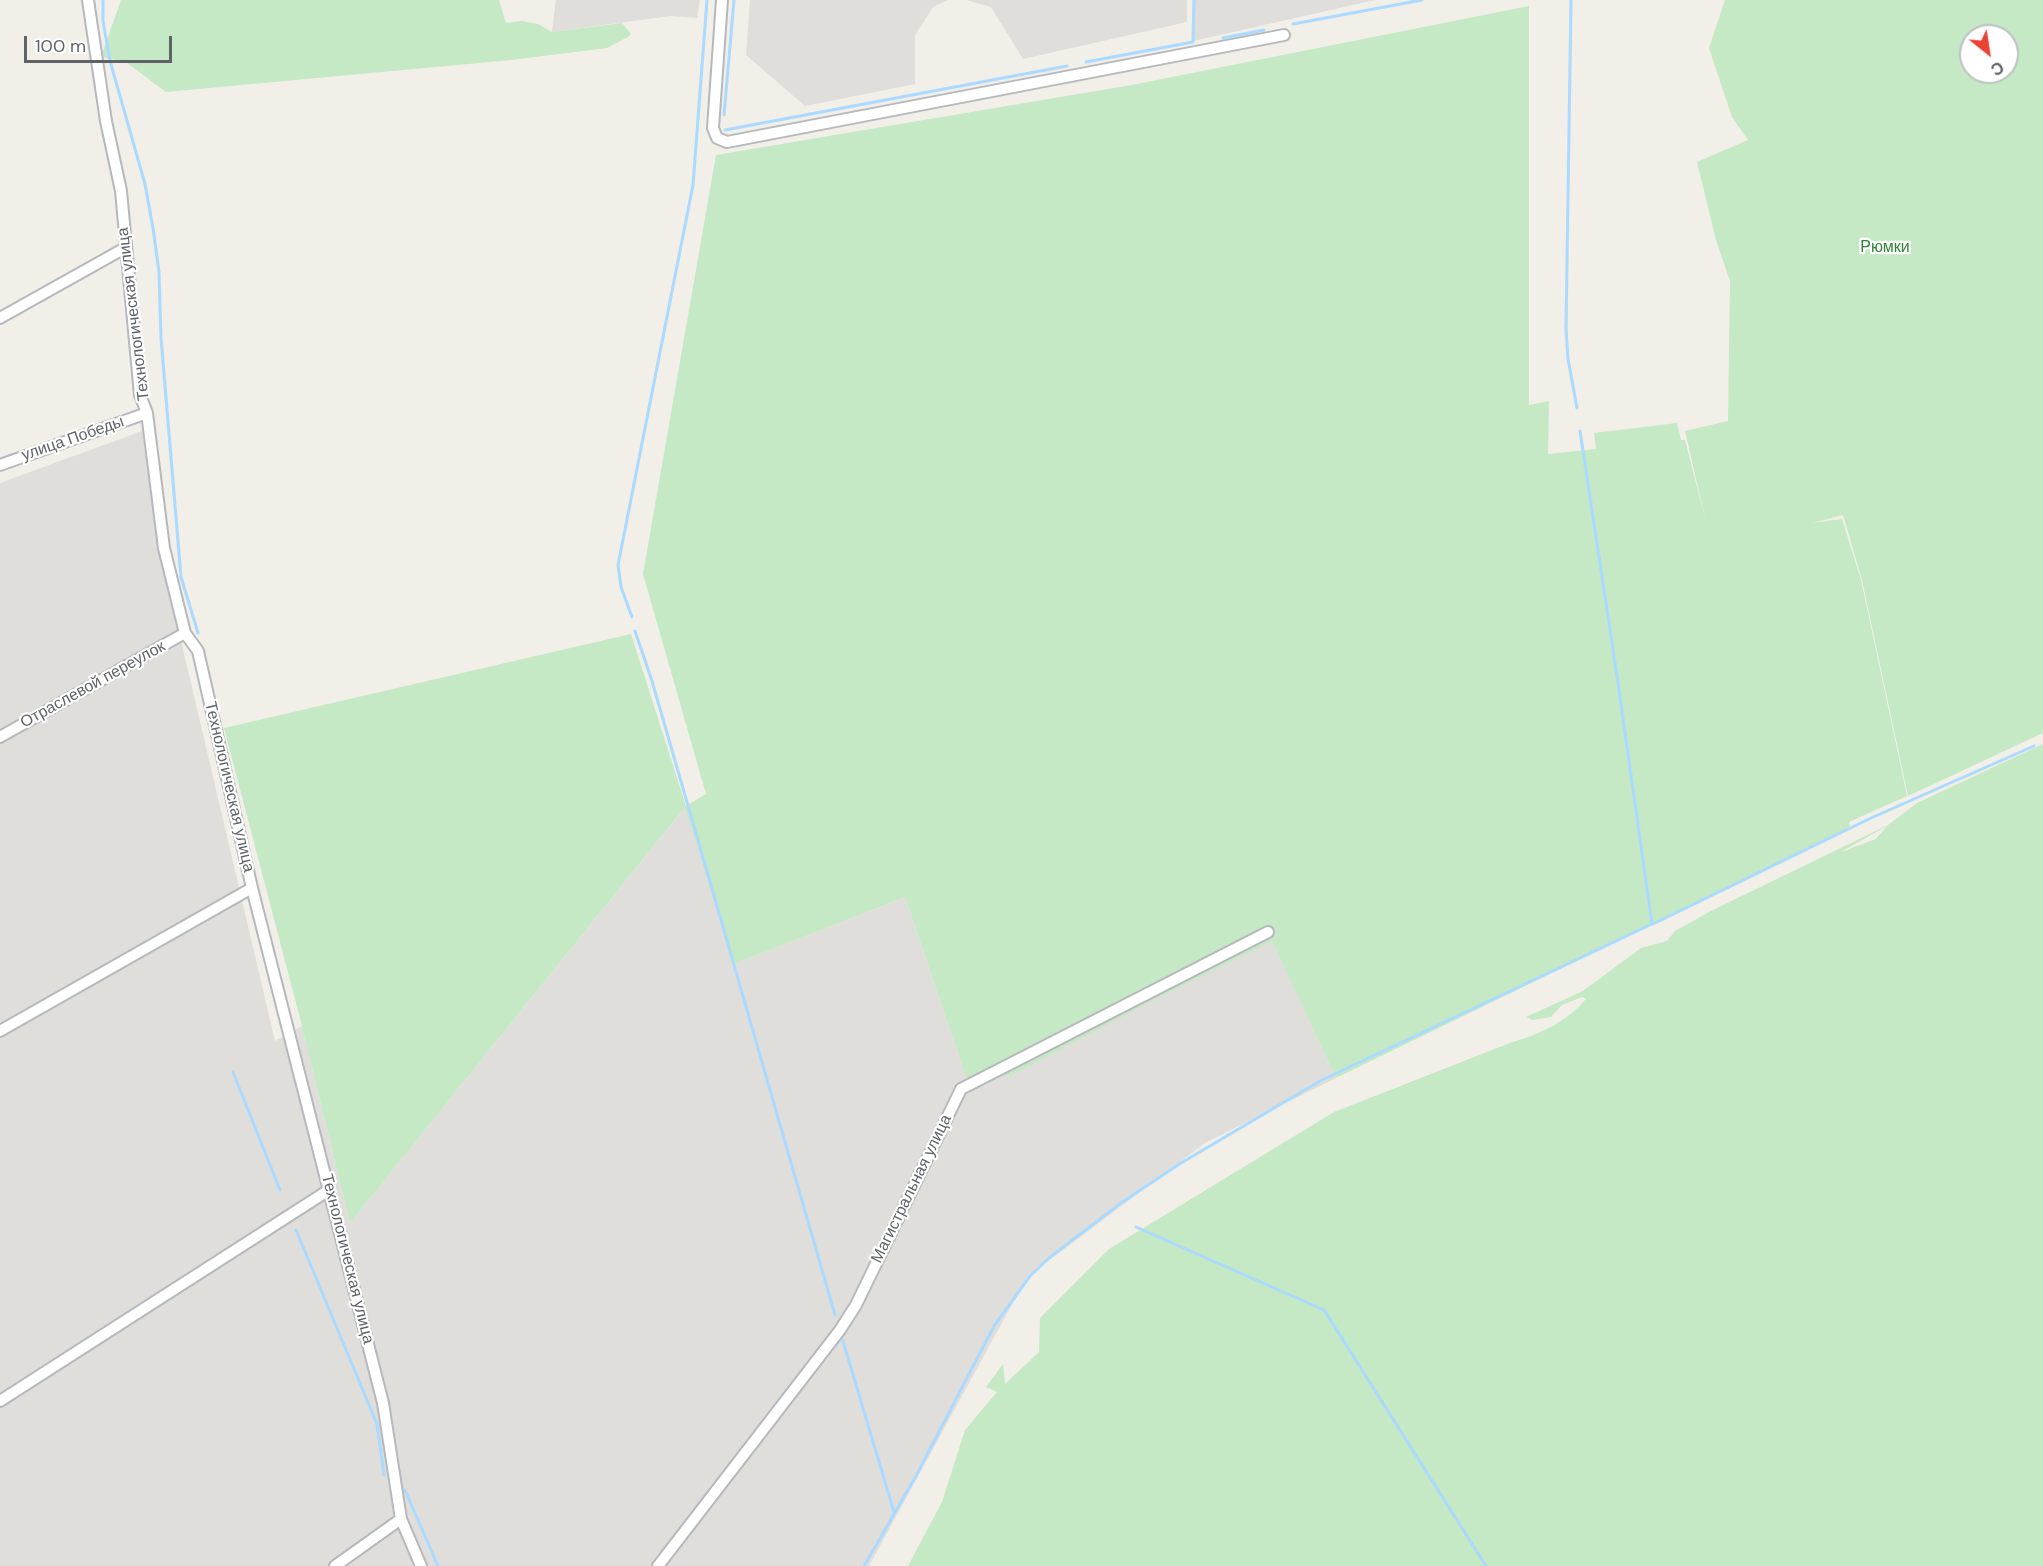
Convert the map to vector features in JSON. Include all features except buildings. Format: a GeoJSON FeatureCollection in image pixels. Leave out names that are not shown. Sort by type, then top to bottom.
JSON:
{"type":"FeatureCollection","features":[{"type":"Feature","properties":{"kind":"street","name":"Технологическая улица"},"geometry":{"type":"LineString","coordinates":[[88,0],[104,112],[121,191],[140,395],[147,413],[164,548],[185,633],[198,651],[252,888],[383,1403],[400,1519],[421,1566]]}},
{"type":"Feature","properties":{"kind":"street"},"geometry":{"type":"LineString","coordinates":[[722,0],[713,128],[717,138],[727,142],[1284,35]]}},
{"type":"Feature","properties":{"kind":"street"},"geometry":{"type":"LineString","coordinates":[[0,318],[125,248]]}},
{"type":"Feature","properties":{"kind":"street","name":"улица Победы"},"geometry":{"type":"LineString","coordinates":[[0,465],[147,413]]}},
{"type":"Feature","properties":{"kind":"street","name":"Отраслевой переулок"},"geometry":{"type":"LineString","coordinates":[[0,737],[185,633]]}},
{"type":"Feature","properties":{"kind":"street"},"geometry":{"type":"LineString","coordinates":[[0,1031],[252,888]]}},
{"type":"Feature","properties":{"kind":"street","name":"Магистральная улица"},"geometry":{"type":"LineString","coordinates":[[658,1566],[840,1330],[856,1305],[961,1089],[1268,932]]}},
{"type":"Feature","properties":{"kind":"street"},"geometry":{"type":"LineString","coordinates":[[0,1401],[329,1190]]}},
{"type":"Feature","properties":{"kind":"street"},"geometry":{"type":"LineString","coordinates":[[335,1566],[400,1519]]}},
{"type":"Feature","properties":{"kind":"shaded area"},"geometry":{"type":"Polygon","coordinates":[[[556,0],[700,0],[697,18],[670,16],[552,32],[556,0]]]}},
{"type":"Feature","properties":{"kind":"shaded area"},"geometry":{"type":"Polygon","coordinates":[[[750,0],[948,0],[933,7],[915,35],[915,84],[805,106],[746,55],[750,0]]]}},
{"type":"Feature","properties":{"kind":"shaded area"},"geometry":{"type":"Polygon","coordinates":[[[966,0],[1187,0],[1187,22],[1023,59],[991,7],[966,0]]]}},
{"type":"Feature","properties":{"kind":"shaded area"},"geometry":{"type":"Polygon","coordinates":[[[1195,0],[1375,0],[1193,41],[1195,0]]]}},
{"type":"Feature","properties":{"kind":"shaded area"},"geometry":{"type":"Polygon","coordinates":[[[142,431],[160,551],[275,1041],[302,1026],[350,1223],[686,806],[734,964],[905,897],[966,1077],[1142,1006],[1272,940],[1336,1078],[1205,1143],[1027,1277],[869,1566],[0,1566],[0,483],[142,431]]]}},
{"type":"Feature","properties":{"kind":"green space"},"geometry":{"type":"Polygon","coordinates":[[[121,0],[499,0],[506,23],[522,21],[538,24],[552,32],[622,23],[631,34],[607,48],[511,60],[166,92],[126,62],[101,57],[121,0]]]}},
{"type":"Feature","properties":{"kind":"green space","name":"Рюмки"},"geometry":{"type":"Polygon","coordinates":[[[1725,0],[2043,0],[2043,733],[1908,796],[1862,580],[1843,515],[1812,523],[1842,519],[1861,580],[1907,796],[1849,822],[1850,828],[1336,1078],[1272,941],[1010,1076],[966,1077],[905,897],[734,964],[685,807],[350,1223],[302,1026],[224,728],[631,634],[686,806],[706,794],[643,574],[716,155],[1132,85],[1529,6],[1529,405],[1549,401],[1548,454],[1596,449],[1594,433],[1677,423],[1681,440],[1685,440],[1706,522],[1685,431],[1728,421],[1730,281],[1716,240],[1697,162],[1748,140],[1732,117],[1709,48],[1725,0]]]}},
{"type":"Feature","properties":{"kind":"green space"},"geometry":{"type":"Polygon","coordinates":[[[2043,744],[2043,1566],[908,1566],[942,1502],[965,1430],[997,1392],[986,1387],[1003,1364],[1005,1384],[1039,1352],[1040,1318],[1109,1249],[1334,1112],[1551,1027],[1569,1015],[1586,999],[1582,997],[1562,1005],[1551,1017],[1532,1020],[1526,1017],[1583,991],[1641,948],[1667,941],[1675,931],[1711,911],[1888,825],[1917,803],[2043,744]],[[1887,826],[1841,852],[1876,839],[1887,826]]]}},
{"type":"Feature","properties":{"kind":"waterway"},"geometry":{"type":"LineString","coordinates":[[103,0],[103,21],[110,61],[145,184],[153,228],[159,272],[161,338],[181,577],[198,633]]}},
{"type":"Feature","properties":{"kind":"waterway"},"geometry":{"type":"LineString","coordinates":[[632,617],[621,587],[618,565],[693,185],[707,0]]}},
{"type":"Feature","properties":{"kind":"waterway"},"geometry":{"type":"LineString","coordinates":[[724,115],[734,0]]}},
{"type":"Feature","properties":{"kind":"waterway"},"geometry":{"type":"LineString","coordinates":[[1086,62],[1193,42],[1194,0]]}},
{"type":"Feature","properties":{"kind":"waterway"},"geometry":{"type":"LineString","coordinates":[[1293,24],[1422,0]]}},
{"type":"Feature","properties":{"kind":"waterway"},"geometry":{"type":"LineString","coordinates":[[1571,0],[1566,328],[1568,359],[1577,408]]}},
{"type":"Feature","properties":{"kind":"waterway"},"geometry":{"type":"LineString","coordinates":[[1223,38],[1264,30]]}},
{"type":"Feature","properties":{"kind":"waterway"},"geometry":{"type":"LineString","coordinates":[[725,130],[1067,66]]}},
{"type":"Feature","properties":{"kind":"waterway"},"geometry":{"type":"LineString","coordinates":[[864,1566],[916,1476],[994,1326],[1030,1276],[1049,1258],[1121,1203],[1181,1163],[1320,1081],[1652,924],[1580,431]]}},
{"type":"Feature","properties":{"kind":"waterway"},"geometry":{"type":"LineString","coordinates":[[635,631],[652,681],[835,1315]]}},
{"type":"Feature","properties":{"kind":"waterway"},"geometry":{"type":"LineString","coordinates":[[1653,924],[1871,818],[2034,746]]}},
{"type":"Feature","properties":{"kind":"waterway"},"geometry":{"type":"LineString","coordinates":[[233,1072],[280,1190]]}},
{"type":"Feature","properties":{"kind":"waterway"},"geometry":{"type":"LineString","coordinates":[[1136,1227],[1324,1310],[1486,1566]]}},
{"type":"Feature","properties":{"kind":"waterway"},"geometry":{"type":"LineString","coordinates":[[296,1230],[377,1424],[384,1475]]}},
{"type":"Feature","properties":{"kind":"waterway"},"geometry":{"type":"LineString","coordinates":[[843,1341],[894,1512]]}},
{"type":"Feature","properties":{"kind":"waterway"},"geometry":{"type":"LineString","coordinates":[[405,1490],[438,1566]]}}]}
